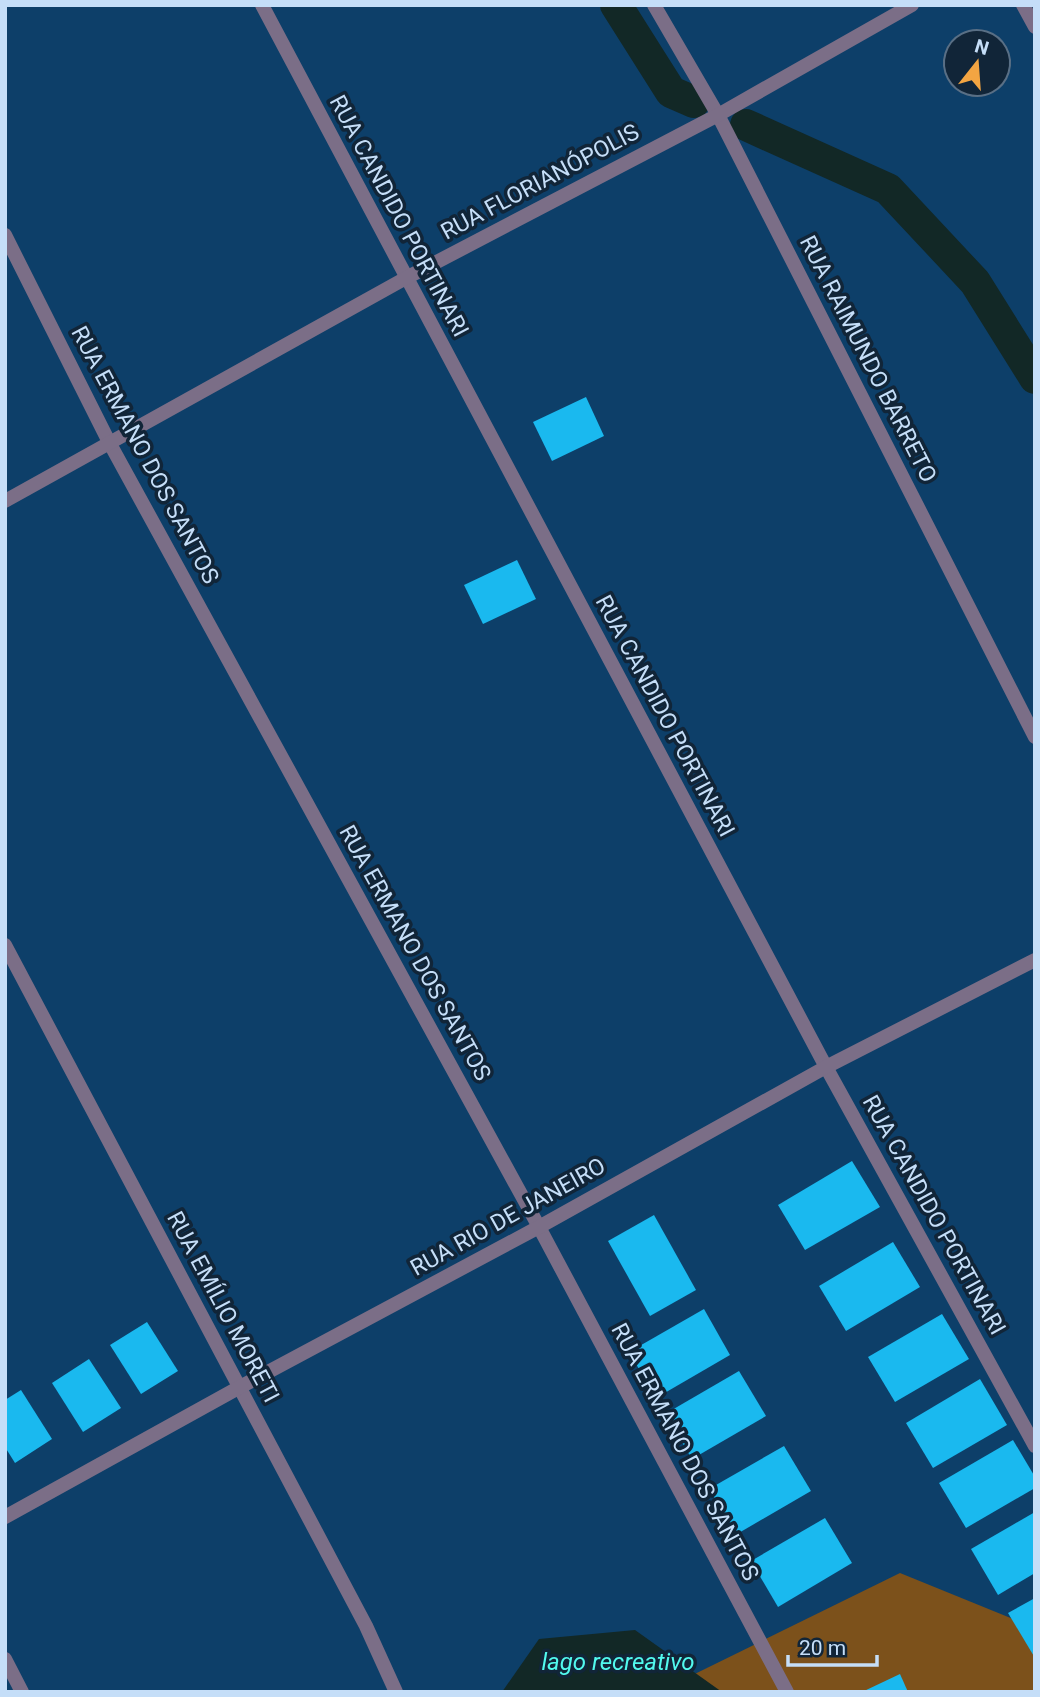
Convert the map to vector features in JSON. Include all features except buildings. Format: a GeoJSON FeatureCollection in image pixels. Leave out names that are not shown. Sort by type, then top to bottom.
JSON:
{"type":"FeatureCollection","features":[{"type":"Feature","properties":{"kind":"street","name":"RUA CANDIDO PORTINARI"},"geometry":{"type":"LineString","coordinates":[[262,5],[826,1067],[1035,1446]]}},
{"type":"Feature","properties":{"kind":"street","name":"RUA RAIMUNDO BARRETO"},"geometry":{"type":"LineString","coordinates":[[654,5],[718,115],[1035,737]]}},
{"type":"Feature","properties":{"kind":"street","name":"RUA FLORIANÓPOLIS"},"geometry":{"type":"LineString","coordinates":[[5,501],[406,278],[718,115],[912,5]]}},
{"type":"Feature","properties":{"kind":"street"},"geometry":{"type":"LineString","coordinates":[[1023,5],[1035,27]]}},
{"type":"Feature","properties":{"kind":"street","name":"RUA ERMANO DOS SANTOS"},"geometry":{"type":"LineString","coordinates":[[5,234],[109,442],[539,1227],[787,1692]]}},
{"type":"Feature","properties":{"kind":"street","name":"RUA EMÍLIO MORETI"},"geometry":{"type":"LineString","coordinates":[[5,945],[366,1626],[396,1692]]}},
{"type":"Feature","properties":{"kind":"street","name":"RUA RIO DE JANEIRO"},"geometry":{"type":"LineString","coordinates":[[5,1517],[539,1227],[826,1067],[1035,960]]}},
{"type":"Feature","properties":{"kind":"street"},"geometry":{"type":"LineString","coordinates":[[5,1659],[22,1692]]}},
{"type":"Feature","properties":{"kind":"shaded area"},"geometry":{"type":"Polygon","coordinates":[[[900,1573],[1035,1628],[1035,1692],[658,1692],[900,1573]]]}},
{"type":"Feature","properties":{"kind":"water","name":"lago recreativo"},"geometry":{"type":"Polygon","coordinates":[[[635,1630],[722,1692],[502,1692],[539,1639],[635,1630]]]}},
{"type":"Feature","properties":{"kind":"waterway"},"geometry":{"type":"LineString","coordinates":[[616,5],[671,92],[694,102]]}},
{"type":"Feature","properties":{"kind":"waterway"},"geometry":{"type":"LineString","coordinates":[[746,125],[888,189],[975,282],[1035,378]]}}]}
